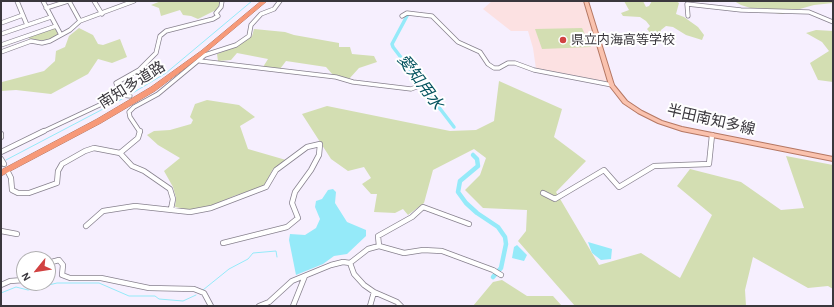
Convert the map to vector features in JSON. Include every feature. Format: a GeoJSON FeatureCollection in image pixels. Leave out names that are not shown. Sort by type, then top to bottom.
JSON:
{"type":"FeatureCollection","features":[{"type":"Feature","properties":{"kind":"highway","name":"南知多道路"},"geometry":{"type":"LineString","coordinates":[[2,163],[94,121],[150,87],[198,52],[259,1]]}},
{"type":"Feature","properties":{"kind":"highway","name":"南知多道路"},"geometry":{"type":"LineString","coordinates":[[1,173],[99,121],[153,89],[203,52],[264,1]]}},
{"type":"Feature","properties":{"kind":"main road","name":"半田南知多線"},"geometry":{"type":"LineString","coordinates":[[586,1],[612,85],[625,102],[650,118],[670,126],[833,159]]}},
{"type":"Feature","properties":{"kind":"street"},"geometry":{"type":"LineString","coordinates":[[17,1],[27,25]]}},
{"type":"Feature","properties":{"kind":"street"},"geometry":{"type":"LineString","coordinates":[[43,1],[61,35]]}},
{"type":"Feature","properties":{"kind":"street"},"geometry":{"type":"LineString","coordinates":[[46,8],[68,1],[80,21]]}},
{"type":"Feature","properties":{"kind":"street"},"geometry":{"type":"LineString","coordinates":[[94,1],[102,14]]}},
{"type":"Feature","properties":{"kind":"street"},"geometry":{"type":"LineString","coordinates":[[119,1],[122,6]]}},
{"type":"Feature","properties":{"kind":"street"},"geometry":{"type":"LineString","coordinates":[[1,52],[31,41],[42,43],[50,41],[70,30],[80,21],[134,1]]}},
{"type":"Feature","properties":{"kind":"street"},"geometry":{"type":"LineString","coordinates":[[121,95],[116,83],[139,70],[156,53],[160,36],[166,32],[218,16],[216,13],[221,7],[222,1]]}},
{"type":"Feature","properties":{"kind":"street"},"geometry":{"type":"LineString","coordinates":[[120,153],[138,138],[140,132],[130,117],[130,112],[134,107],[158,94],[200,61],[205,55],[229,49],[249,36],[251,25],[261,14],[274,9],[280,1]]}},
{"type":"Feature","properties":{"kind":"street"},"geometry":{"type":"LineString","coordinates":[[688,16],[687,4],[741,10],[809,12],[833,22]]}},
{"type":"Feature","properties":{"kind":"street"},"geometry":{"type":"LineString","coordinates":[[402,16],[407,13],[432,16],[458,42],[480,52],[494,70],[508,63],[515,63],[534,70],[612,85]]}},
{"type":"Feature","properties":{"kind":"street"},"geometry":{"type":"LineString","coordinates":[[1,23],[23,15]]}},
{"type":"Feature","properties":{"kind":"street"},"geometry":{"type":"LineString","coordinates":[[1,34],[51,17]]}},
{"type":"Feature","properties":{"kind":"street"},"geometry":{"type":"LineString","coordinates":[[1,45],[56,26]]}},
{"type":"Feature","properties":{"kind":"street"},"geometry":{"type":"LineString","coordinates":[[200,61],[336,77],[353,82],[411,89],[419,86]]}},
{"type":"Feature","properties":{"kind":"street"},"geometry":{"type":"LineString","coordinates":[[1,152],[121,95],[130,96]]}},
{"type":"Feature","properties":{"kind":"street"},"geometry":{"type":"LineString","coordinates":[[543,193],[555,199],[604,170],[619,187],[654,166],[709,164],[712,135]]}},
{"type":"Feature","properties":{"kind":"street"},"geometry":{"type":"LineString","coordinates":[[86,226],[103,211],[135,206],[190,212],[211,208],[266,187],[276,170],[307,147],[320,144],[319,155],[311,170],[295,192],[292,203],[298,218],[287,227],[223,243]]}},
{"type":"Feature","properties":{"kind":"street"},"geometry":{"type":"LineString","coordinates":[[8,172],[11,178],[12,190],[18,193],[30,193],[57,183],[58,171],[62,164],[85,151],[94,148],[120,153],[132,166],[144,171],[170,189],[173,199],[171,209]]}},
{"type":"Feature","properties":{"kind":"street"},"geometry":{"type":"LineString","coordinates":[[379,246],[378,236],[412,217],[423,207],[469,224]]}},
{"type":"Feature","properties":{"kind":"street"},"geometry":{"type":"LineString","coordinates":[[1,231],[17,234]]}},
{"type":"Feature","properties":{"kind":"street"},"geometry":{"type":"LineString","coordinates":[[259,306],[269,302],[292,281],[343,262],[350,263],[368,249],[379,246],[404,253],[423,250],[442,252],[493,270],[501,275]]}},
{"type":"Feature","properties":{"kind":"street"},"geometry":{"type":"LineString","coordinates":[[56,261],[59,260],[63,265],[62,275],[70,278],[101,278],[149,288],[194,289],[204,293],[211,306]]}},
{"type":"Feature","properties":{"kind":"street"},"geometry":{"type":"LineString","coordinates":[[350,263],[354,274],[364,285],[374,292],[397,302],[401,306]]}},
{"type":"Feature","properties":{"kind":"street"},"geometry":{"type":"LineString","coordinates":[[293,306],[305,276]]}},
{"type":"Feature","properties":{"kind":"street"},"geometry":{"type":"LineString","coordinates":[[1,285],[10,281],[16,281]]}},
{"type":"Feature","properties":{"kind":"street"},"geometry":{"type":"LineString","coordinates":[[370,306],[374,292]]}},
{"type":"Feature","properties":{"kind":"shaded area","name":"県立内海高等学校"},"geometry":{"type":"Polygon","coordinates":[[[492,1],[583,1],[608,82],[536,69],[533,48],[528,31],[511,31],[483,9],[492,1]]]}},
{"type":"Feature","properties":{"kind":"green space"},"geometry":{"type":"Polygon","coordinates":[[[161,1],[218,1],[221,3],[216,10],[198,19],[183,15],[180,10],[161,16],[159,8],[151,5],[161,1]]]}},
{"type":"Feature","properties":{"kind":"green space"},"geometry":{"type":"Polygon","coordinates":[[[624,1],[643,1],[646,7],[649,6],[652,1],[676,1],[679,3],[676,14],[684,17],[698,27],[704,35],[702,40],[686,35],[673,27],[666,26],[661,30],[660,38],[651,34],[647,29],[650,26],[640,17],[623,16],[621,13],[629,10],[624,1]]]}},
{"type":"Feature","properties":{"kind":"green space"},"geometry":{"type":"Polygon","coordinates":[[[734,1],[833,1],[833,3],[814,5],[782,14],[760,11],[741,5],[734,1]]]}},
{"type":"Feature","properties":{"kind":"green space"},"geometry":{"type":"Polygon","coordinates":[[[55,28],[59,36],[49,40],[30,40],[28,36],[55,28]]]}},
{"type":"Feature","properties":{"kind":"green space"},"geometry":{"type":"Polygon","coordinates":[[[79,28],[93,35],[98,44],[103,45],[120,39],[127,57],[112,63],[98,59],[88,74],[51,94],[16,90],[1,91],[1,81],[2,82],[44,71],[55,61],[56,51],[65,47],[69,36],[79,28]]]}},
{"type":"Feature","properties":{"kind":"green space"},"geometry":{"type":"Polygon","coordinates":[[[582,28],[591,47],[542,49],[535,29],[582,28]]]}},
{"type":"Feature","properties":{"kind":"green space"},"geometry":{"type":"Polygon","coordinates":[[[254,29],[285,32],[339,43],[339,47],[350,47],[352,54],[374,56],[377,62],[359,68],[349,79],[333,75],[326,67],[286,61],[280,69],[263,67],[268,59],[237,53],[231,60],[218,61],[217,54],[237,46],[252,36],[254,29]]]}},
{"type":"Feature","properties":{"kind":"green space"},"geometry":{"type":"Polygon","coordinates":[[[816,30],[833,31],[833,82],[818,80],[810,63],[829,51],[822,42],[806,33],[816,30]]]}},
{"type":"Feature","properties":{"kind":"green space"},"geometry":{"type":"Polygon","coordinates":[[[499,81],[562,109],[554,137],[586,161],[556,192],[599,265],[641,253],[680,278],[712,215],[677,186],[690,169],[741,182],[781,210],[804,208],[786,156],[833,165],[833,289],[828,286],[808,288],[753,257],[745,290],[746,306],[575,306],[518,241],[526,231],[527,210],[483,208],[465,190],[480,175],[486,158],[474,149],[433,170],[424,203],[408,215],[403,209],[395,213],[374,212],[377,194],[371,194],[362,184],[371,178],[364,167],[348,171],[331,159],[302,114],[327,106],[450,131],[476,130],[494,121],[499,81]]]}},
{"type":"Feature","properties":{"kind":"green space"},"geometry":{"type":"Polygon","coordinates":[[[207,100],[239,105],[255,117],[240,126],[248,149],[286,160],[273,169],[264,186],[234,196],[211,206],[190,210],[175,207],[176,198],[173,187],[164,171],[180,158],[158,145],[147,135],[154,131],[170,130],[191,124],[193,120],[190,117],[195,104],[207,100]]]}},
{"type":"Feature","properties":{"kind":"green space"},"geometry":{"type":"Polygon","coordinates":[[[502,280],[527,296],[553,296],[562,306],[473,306],[493,282],[502,280]]]}},
{"type":"Feature","properties":{"kind":"water"},"geometry":{"type":"Polygon","coordinates":[[[333,189],[336,192],[335,203],[347,222],[366,230],[366,236],[347,254],[334,256],[323,264],[296,275],[289,240],[290,234],[305,235],[316,228],[320,219],[315,207],[316,201],[322,199],[328,190],[333,189]]]}},
{"type":"Feature","properties":{"kind":"water"},"geometry":{"type":"Polygon","coordinates":[[[588,242],[612,249],[611,259],[601,260],[592,253],[588,242]]]}},
{"type":"Feature","properties":{"kind":"water"},"geometry":{"type":"Polygon","coordinates":[[[517,245],[527,255],[524,261],[512,258],[514,247],[517,245]]]}},
{"type":"Feature","properties":{"kind":"waterway"},"geometry":{"type":"LineString","coordinates":[[131,94],[166,73],[252,1]]}},
{"type":"Feature","properties":{"kind":"waterway","name":"愛知用水"},"geometry":{"type":"LineString","coordinates":[[408,14],[392,44],[393,47],[454,127]]}},
{"type":"Feature","properties":{"kind":"waterway"},"geometry":{"type":"LineString","coordinates":[[6,160],[124,98]]}},
{"type":"Feature","properties":{"kind":"waterway","name":"愛知用水"},"geometry":{"type":"LineString","coordinates":[[473,155],[477,159],[478,166],[460,181],[458,192],[466,203],[477,213],[498,227],[505,237],[506,244],[501,268],[493,277]]}},
{"type":"Feature","properties":{"kind":"waterway"},"geometry":{"type":"LineString","coordinates":[[203,290],[229,269],[248,259],[253,253],[276,251],[277,257]]}},
{"type":"Feature","properties":{"kind":"waterway"},"geometry":{"type":"LineString","coordinates":[[1,293],[16,287],[28,290],[57,283],[99,283],[129,296],[155,296],[159,299],[183,301],[196,295]]}},
{"type":"Feature","properties":{"kind":"place","name":"県立内海高等学校"},"geometry":{"type":"Point","coordinates":[563,40]}}]}
